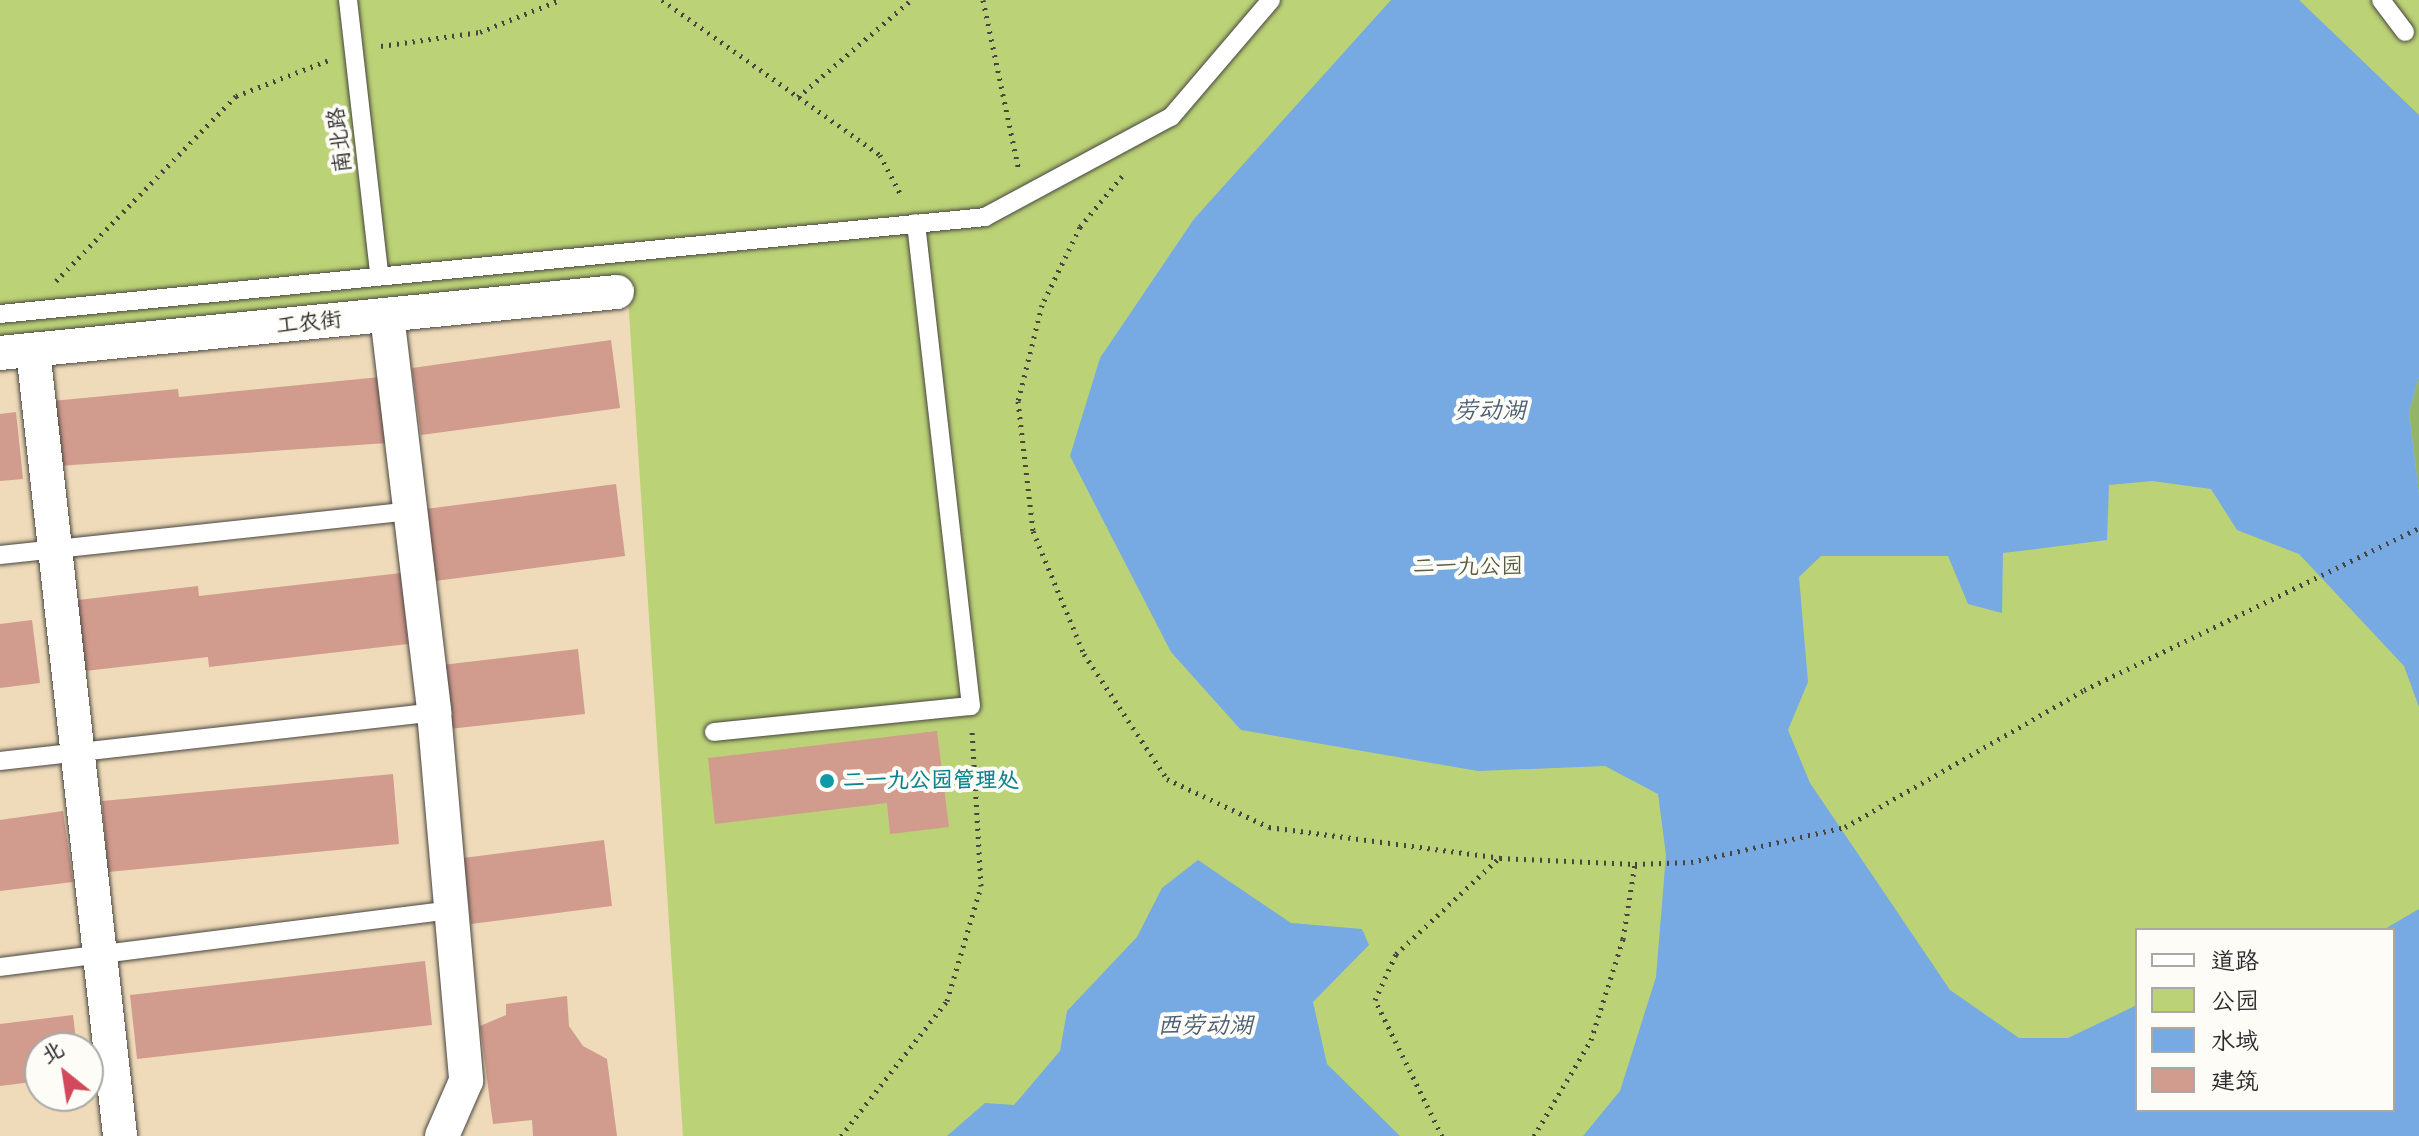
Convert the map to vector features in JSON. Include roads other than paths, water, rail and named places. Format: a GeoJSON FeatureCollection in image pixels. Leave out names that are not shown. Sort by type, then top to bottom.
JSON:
{"type":"FeatureCollection","features":[{"type":"Feature","properties":{"kind":"street","name":"工农街"},"geometry":{"type":"LineString","coordinates":[[17,352],[617,292]]}},
{"type":"Feature","properties":{"kind":"street"},"geometry":{"type":"LineString","coordinates":[[387,315],[434,712],[466,1081],[442,1136]]}},
{"type":"Feature","properties":{"kind":"street"},"geometry":{"type":"LineString","coordinates":[[17,352],[51,550],[96,954],[120,1136]]}},
{"type":"Feature","properties":{"kind":"lane","name":"南北路"},"geometry":{"type":"LineString","coordinates":[[348,0],[379,274]]}},
{"type":"Feature","properties":{"kind":"lane"},"geometry":{"type":"LineString","coordinates":[[0,314],[379,274],[985,217],[1171,117],[1271,0]]}},
{"type":"Feature","properties":{"kind":"lane"},"geometry":{"type":"LineString","coordinates":[[2381,0],[2405,32]]}},
{"type":"Feature","properties":{"kind":"lane"},"geometry":{"type":"LineString","coordinates":[[714,732],[971,706],[916,223]]}},
{"type":"Feature","properties":{"kind":"lane"},"geometry":{"type":"LineString","coordinates":[[0,555],[411,511]]}},
{"type":"Feature","properties":{"kind":"lane"},"geometry":{"type":"LineString","coordinates":[[0,761],[434,712]]}},
{"type":"Feature","properties":{"kind":"lane"},"geometry":{"type":"LineString","coordinates":[[0,967],[453,910]]}},
{"type":"Feature","properties":{"kind":"water","name":"劳动湖"},"geometry":{"type":"Polygon","coordinates":[[[1391,0],[2299,0],[2419,115],[2419,377],[2409,412],[2419,494],[2419,707],[2404,666],[2299,554],[2237,530],[2211,489],[2152,481],[2109,485],[2107,540],[2003,553],[2002,613],[1968,604],[1948,556],[1821,556],[1799,577],[1808,682],[1788,730],[1810,783],[1950,990],[2019,1038],[2068,1038],[2135,1006],[2135,1112],[2395,1112],[2395,928],[2386,928],[2419,909],[2419,1136],[1583,1136],[1620,1091],[1656,977],[1666,855],[1658,794],[1605,766],[1478,771],[1241,730],[1171,652],[1070,456],[1100,358],[1194,219],[1391,0]]]}},
{"type":"Feature","properties":{"kind":"water","name":"西劳动湖"},"geometry":{"type":"Polygon","coordinates":[[[1198,860],[1291,923],[1362,929],[1369,945],[1313,1002],[1327,1064],[1400,1136],[947,1136],[985,1103],[1014,1105],[1060,1051],[1067,1011],[1137,937],[1162,888],[1198,860]]]}},
{"type":"Feature","properties":{"kind":"place","name":"二一九公园管理处"},"geometry":{"type":"Point","coordinates":[827,781]}},
{"type":"Feature","properties":{"kind":"park label","name":"二一九公园"},"geometry":{"type":"Point","coordinates":[1468,567]}}]}
